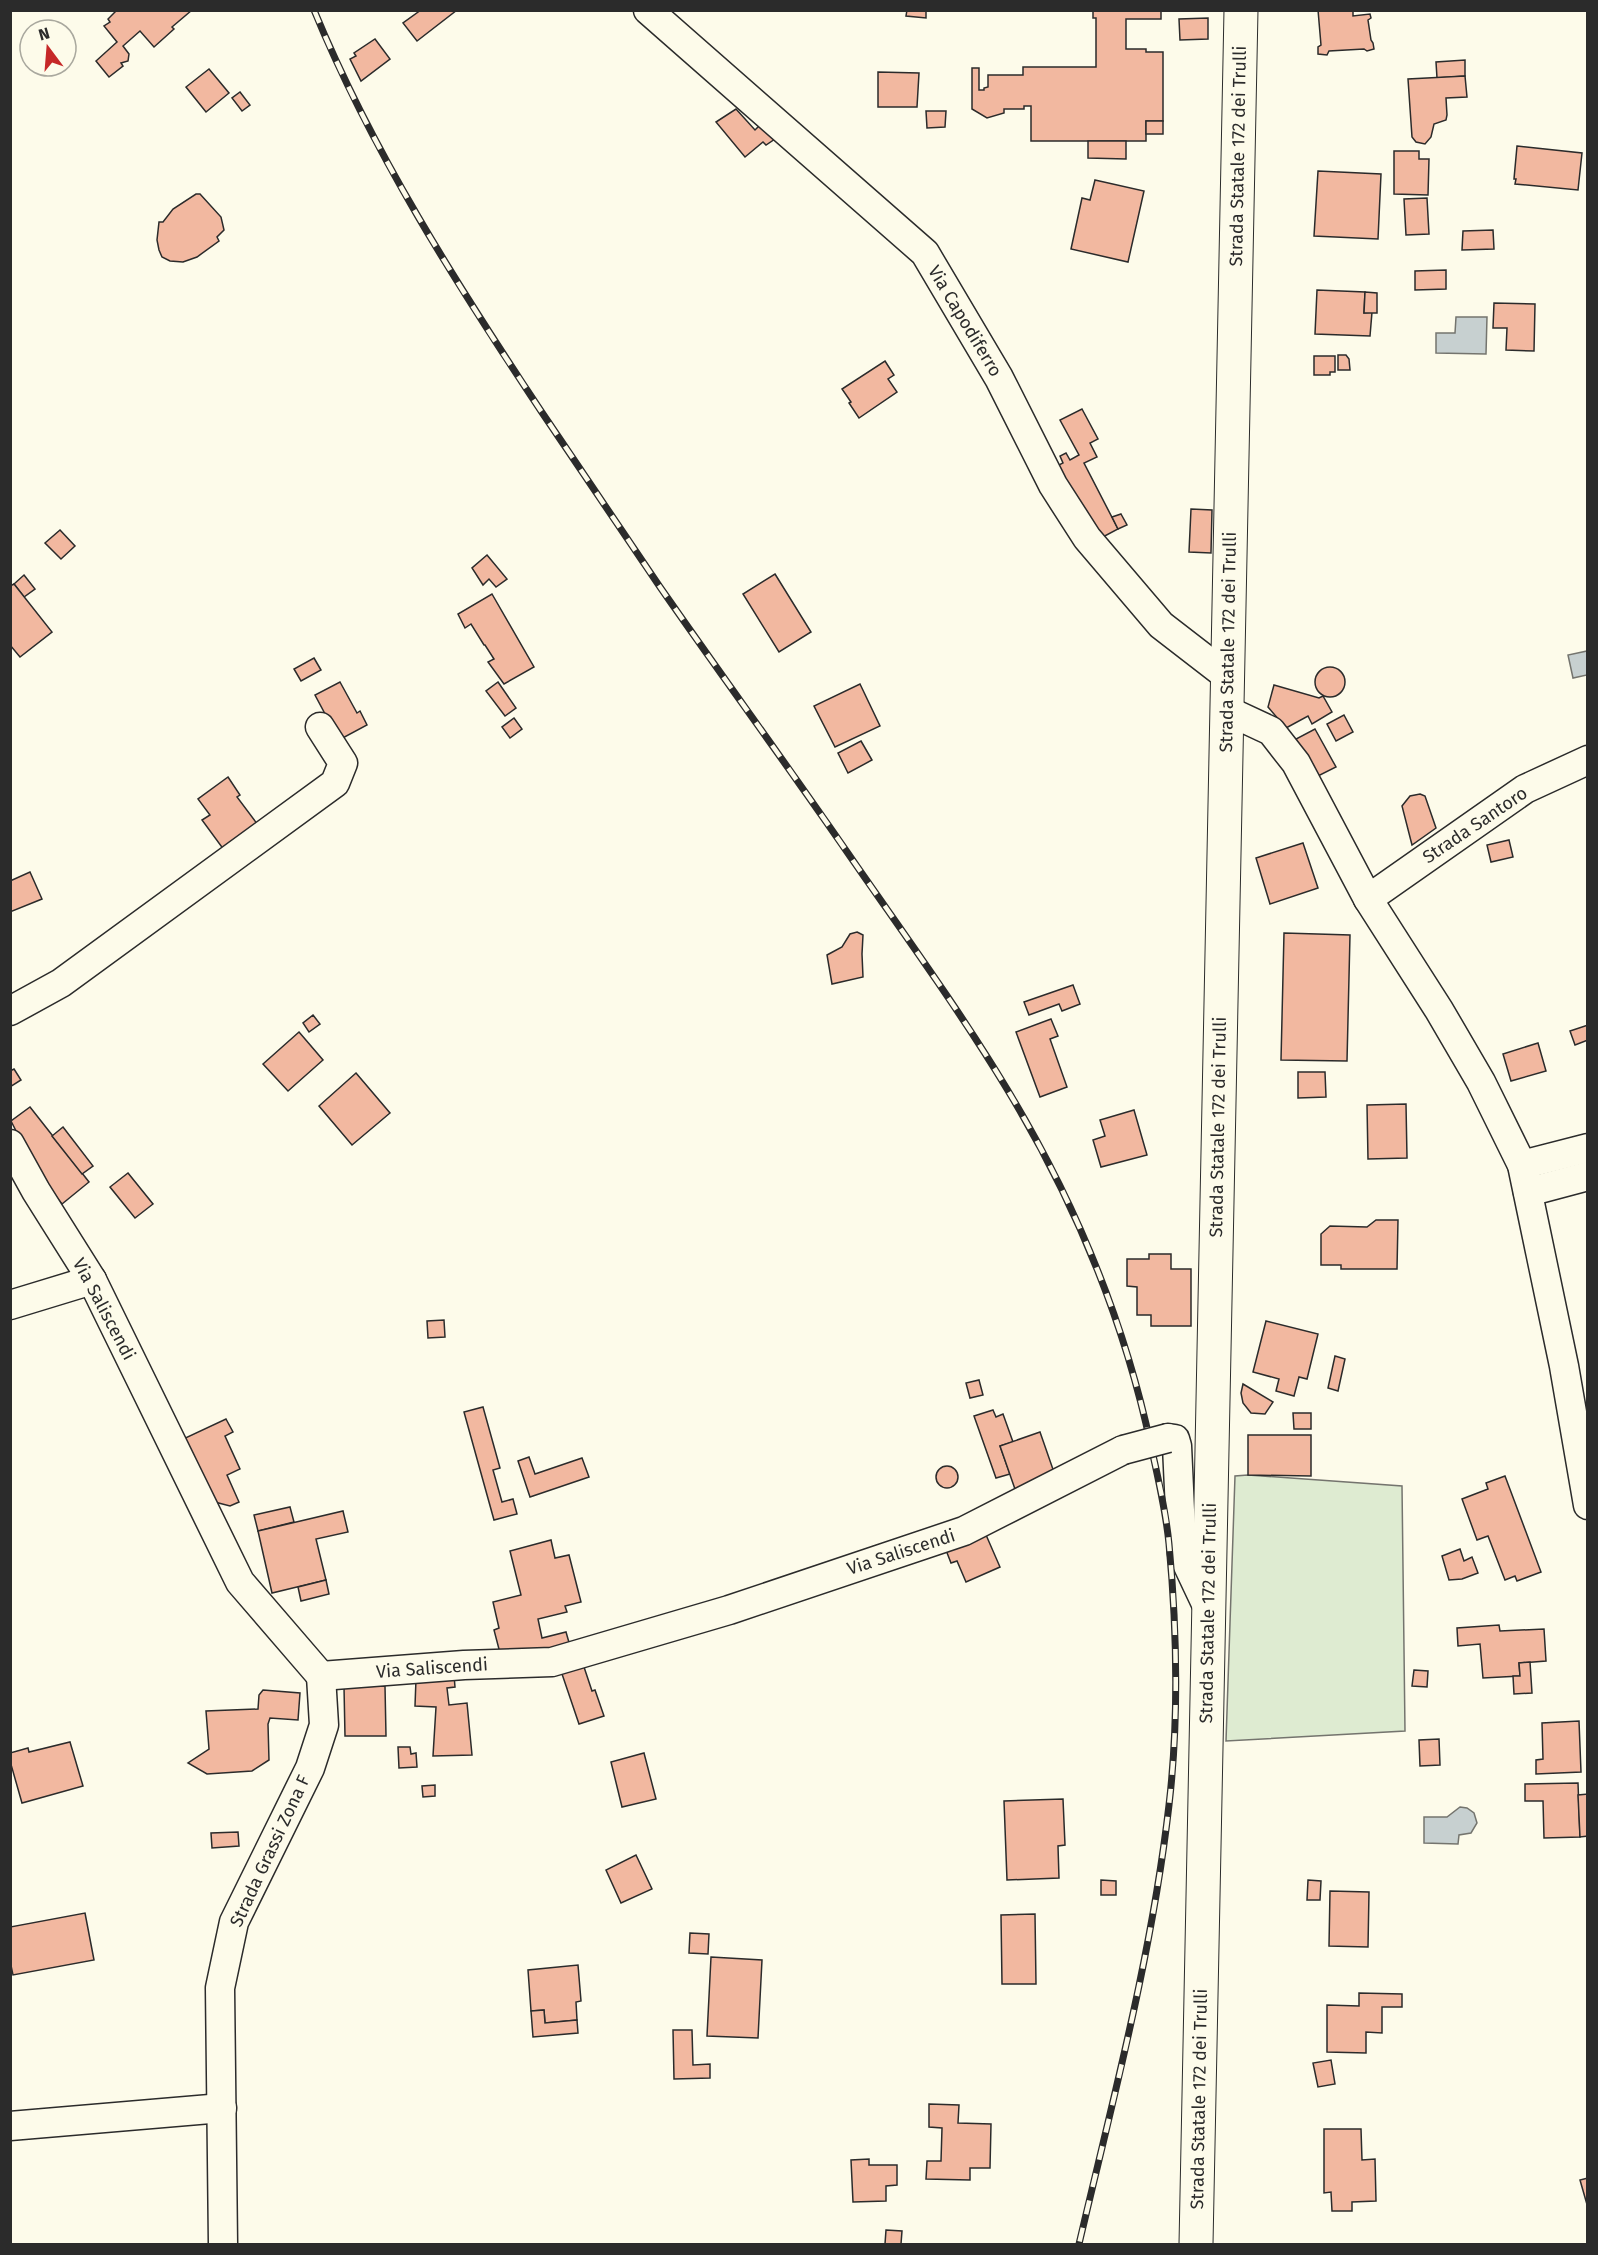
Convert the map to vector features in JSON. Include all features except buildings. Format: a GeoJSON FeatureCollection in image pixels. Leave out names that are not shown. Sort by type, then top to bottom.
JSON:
{"type":"FeatureCollection","features":[{"type":"Feature","properties":{"kind":"main road","name":"Strada Statale 172 dei Trulli"},"geometry":{"type":"LineString","coordinates":[[1196,2244],[1241,10]]}},
{"type":"Feature","properties":{"kind":"street","name":"Via Capodiferro"},"geometry":{"type":"LineString","coordinates":[[648,10],[925,253],[999,378],[1053,485],[1087,538],[1161,625],[1227,676]]}},
{"type":"Feature","properties":{"kind":"street"},"geometry":{"type":"LineString","coordinates":[[1226,710],[1271,731],[1296,763],[1368,899],[1439,1010],[1481,1082],[1525,1179],[1564,1366],[1587,1505]]}},
{"type":"Feature","properties":{"kind":"street"},"geometry":{"type":"LineString","coordinates":[[10,1011],[61,983],[335,783],[343,763],[320,727]]}},
{"type":"Feature","properties":{"kind":"street","name":"Strada Santoro"},"geometry":{"type":"LineString","coordinates":[[1368,899],[1525,789],[1587,760]]}},
{"type":"Feature","properties":{"kind":"street","name":"Via Saliscendi"},"geometry":{"type":"LineString","coordinates":[[10,1144],[36,1191],[92,1280],[240,1582],[321,1676],[464,1665],[552,1662],[729,1610],[964,1531],[1123,1450],[1168,1438],[1174,1439],[1178,1446],[1182,1553],[1208,1608]]}},
{"type":"Feature","properties":{"kind":"street"},"geometry":{"type":"LineString","coordinates":[[1525,1179],[1587,1148]]}},
{"type":"Feature","properties":{"kind":"street"},"geometry":{"type":"LineString","coordinates":[[1525,1179],[1587,1176]]}},
{"type":"Feature","properties":{"kind":"street"},"geometry":{"type":"LineString","coordinates":[[10,1305],[92,1280]]}},
{"type":"Feature","properties":{"kind":"street","name":"Strada Grassi Zona F"},"geometry":{"type":"LineString","coordinates":[[224,2244],[220,1988],[234,1922],[310,1768],[324,1725],[321,1676]]}},
{"type":"Feature","properties":{"kind":"street"},"geometry":{"type":"LineString","coordinates":[[10,2126],[222,2108]]}},
{"type":"Feature","properties":{"kind":"green space"},"geometry":{"type":"Polygon","coordinates":[[[1235,1476],[1402,1486],[1405,1731],[1226,1741],[1235,1476]]]}},
{"type":"Feature","properties":{"kind":"shaded area"},"geometry":{"type":"Polygon","coordinates":[[[1456,317],[1487,317],[1486,354],[1436,353],[1436,333],[1455,333],[1456,317]]]}},
{"type":"Feature","properties":{"kind":"shaded area"},"geometry":{"type":"Polygon","coordinates":[[[1587,651],[1587,675],[1573,678],[1568,655],[1587,651]]]}},
{"type":"Feature","properties":{"kind":"shaded area"},"geometry":{"type":"Polygon","coordinates":[[[1460,1807],[1467,1808],[1474,1813],[1477,1823],[1471,1833],[1459,1835],[1458,1844],[1424,1843],[1424,1817],[1447,1817],[1460,1807]]]}},
{"type":"Feature","properties":{"kind":"railway"},"geometry":{"type":"LineString","coordinates":[[314,10],[362,115],[447,266],[541,411],[660,587],[932,974],[1007,1089],[1075,1217],[1127,1352],[1140,1399],[1166,1519],[1174,1609],[1176,1707],[1169,1805],[1153,1916],[1079,2244]]}}]}
